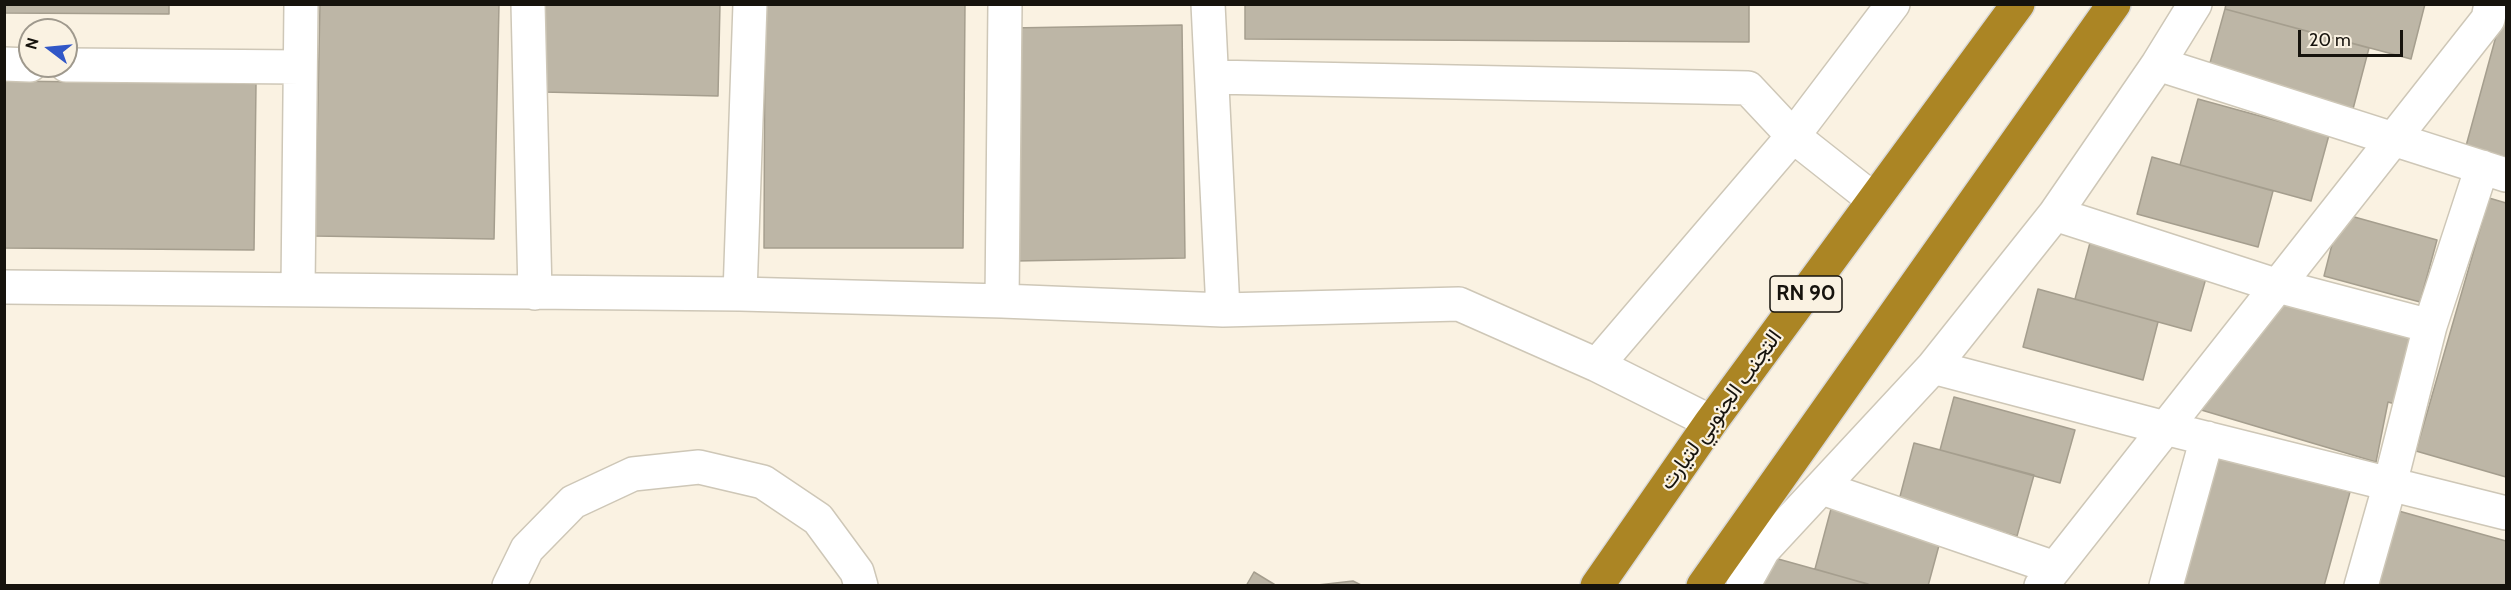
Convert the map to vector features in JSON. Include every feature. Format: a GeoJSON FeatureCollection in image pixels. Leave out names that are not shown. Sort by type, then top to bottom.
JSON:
{"type":"FeatureCollection","features":[{"type":"Feature","properties":{"kind":"highway","name":"التجنب الجنوبي لتيارت"},"geometry":{"type":"LineString","coordinates":[[1597,585],[1711,422],[2018,4]]}},
{"type":"Feature","properties":{"kind":"highway"},"geometry":{"type":"LineString","coordinates":[[1703,585],[2114,4]]}},
{"type":"Feature","properties":{"kind":"street"},"geometry":{"type":"LineString","coordinates":[[298,289],[301,4]]}},
{"type":"Feature","properties":{"kind":"street"},"geometry":{"type":"LineString","coordinates":[[528,4],[535,293]]}},
{"type":"Feature","properties":{"kind":"street"},"geometry":{"type":"LineString","coordinates":[[740,294],[750,4]]}},
{"type":"Feature","properties":{"kind":"street"},"geometry":{"type":"LineString","coordinates":[[1002,301],[1005,4]]}},
{"type":"Feature","properties":{"kind":"street"},"geometry":{"type":"LineString","coordinates":[[1208,4],[1223,310]]}},
{"type":"Feature","properties":{"kind":"street"},"geometry":{"type":"LineString","coordinates":[[1597,365],[1793,136],[1893,4]]}},
{"type":"Feature","properties":{"kind":"street"},"geometry":{"type":"LineString","coordinates":[[1743,585],[1762,550],[1933,367],[2055,214],[2158,64],[2195,4]]}},
{"type":"Feature","properties":{"kind":"street"},"geometry":{"type":"LineString","coordinates":[[1822,488],[2048,577],[2488,19],[2491,4]]}},
{"type":"Feature","properties":{"kind":"street"},"geometry":{"type":"LineString","coordinates":[[2158,64],[2494,171],[2430,326],[2390,484],[2361,585]]}},
{"type":"Feature","properties":{"kind":"street"},"geometry":{"type":"LineString","coordinates":[[78,65],[300,67]]}},
{"type":"Feature","properties":{"kind":"street"},"geometry":{"type":"LineString","coordinates":[[1212,77],[1748,88],[1793,136],[1874,200]]}},
{"type":"Feature","properties":{"kind":"street"},"geometry":{"type":"LineString","coordinates":[[2055,214],[2278,286],[2430,326]]}},
{"type":"Feature","properties":{"kind":"street"},"geometry":{"type":"LineString","coordinates":[[4,287],[740,294],[1223,310],[1459,304],[1597,365],[1711,422]]}},
{"type":"Feature","properties":{"kind":"street"},"geometry":{"type":"LineString","coordinates":[[1933,367],[2165,429],[2506,513]]}},
{"type":"Feature","properties":{"kind":"street"},"geometry":{"type":"LineString","coordinates":[[2166,585],[2207,438]]}},
{"type":"Feature","properties":{"kind":"street"},"geometry":{"type":"LineString","coordinates":[[509,585],[527,549],[573,502],[633,474],[699,467],[763,482],[818,519],[857,572],[861,585]]}},
{"type":"Feature","properties":{"kind":"building"},"geometry":{"type":"Polygon","coordinates":[[[4,4],[169,4],[169,14],[4,13],[4,4]]]}},
{"type":"Feature","properties":{"kind":"building"},"geometry":{"type":"Polygon","coordinates":[[[320,4],[499,4],[494,239],[315,236],[320,4]]]}},
{"type":"Feature","properties":{"kind":"building"},"geometry":{"type":"Polygon","coordinates":[[[545,4],[720,4],[718,96],[543,92],[545,4]]]}},
{"type":"Feature","properties":{"kind":"building"},"geometry":{"type":"Polygon","coordinates":[[[765,4],[965,4],[963,248],[764,248],[765,4]]]}},
{"type":"Feature","properties":{"kind":"building"},"geometry":{"type":"Polygon","coordinates":[[[1245,4],[1749,4],[1749,42],[1245,39],[1245,4]]]}},
{"type":"Feature","properties":{"kind":"building"},"geometry":{"type":"Polygon","coordinates":[[[2226,4],[2425,4],[2411,59],[2225,9],[2226,4]]]}},
{"type":"Feature","properties":{"kind":"building"},"geometry":{"type":"Polygon","coordinates":[[[2225,9],[2369,48],[2353,109],[2208,70],[2225,9]]]}},
{"type":"Feature","properties":{"kind":"building"},"geometry":{"type":"Polygon","coordinates":[[[2501,18],[2506,19],[2506,157],[2466,146],[2501,18]]]}},
{"type":"Feature","properties":{"kind":"building"},"geometry":{"type":"Polygon","coordinates":[[[1182,25],[1185,258],[1015,261],[1011,28],[1182,25]]]}},
{"type":"Feature","properties":{"kind":"building"},"geometry":{"type":"Polygon","coordinates":[[[4,81],[256,84],[254,250],[4,248],[4,81]]]}},
{"type":"Feature","properties":{"kind":"building"},"geometry":{"type":"Polygon","coordinates":[[[2198,99],[2329,135],[2311,201],[2180,165],[2198,99]]]}},
{"type":"Feature","properties":{"kind":"building"},"geometry":{"type":"Polygon","coordinates":[[[2152,157],[2273,191],[2258,247],[2137,214],[2152,157]]]}},
{"type":"Feature","properties":{"kind":"building"},"geometry":{"type":"Polygon","coordinates":[[[2489,198],[2506,203],[2506,477],[2416,451],[2489,198]]]}},
{"type":"Feature","properties":{"kind":"building"},"geometry":{"type":"Polygon","coordinates":[[[2340,213],[2437,240],[2420,302],[2324,276],[2340,213]]]}},
{"type":"Feature","properties":{"kind":"building"},"geometry":{"type":"Polygon","coordinates":[[[2091,239],[2208,271],[2191,331],[2075,299],[2091,239]]]}},
{"type":"Feature","properties":{"kind":"building"},"geometry":{"type":"Polygon","coordinates":[[[2038,289],[2158,322],[2143,380],[2023,347],[2038,289]]]}},
{"type":"Feature","properties":{"kind":"building"},"geometry":{"type":"Polygon","coordinates":[[[2285,301],[2419,335],[2402,406],[2388,402],[2376,462],[2198,409],[2285,301]]]}},
{"type":"Feature","properties":{"kind":"building"},"geometry":{"type":"Polygon","coordinates":[[[1954,397],[2075,430],[2060,483],[1940,450],[1954,397]]]}},
{"type":"Feature","properties":{"kind":"building"},"geometry":{"type":"Polygon","coordinates":[[[1914,443],[2034,475],[2017,536],[1898,504],[1914,443]]]}},
{"type":"Feature","properties":{"kind":"building"},"geometry":{"type":"Polygon","coordinates":[[[2212,455],[2350,492],[2324,586],[2176,586],[2212,455]]]}},
{"type":"Feature","properties":{"kind":"building"},"geometry":{"type":"Polygon","coordinates":[[[2388,508],[2506,541],[2506,586],[2367,586],[2388,508]]]}},
{"type":"Feature","properties":{"kind":"building"},"geometry":{"type":"Polygon","coordinates":[[[1831,509],[1941,538],[1928,586],[1874,586],[1815,569],[1831,509]]]}},
{"type":"Feature","properties":{"kind":"building"},"geometry":{"type":"Polygon","coordinates":[[[1771,557],[1868,584],[1868,586],[1763,586],[1771,557]]]}},
{"type":"Feature","properties":{"kind":"building"},"geometry":{"type":"Polygon","coordinates":[[[1254,572],[1277,586],[1246,586],[1254,572]]]}},
{"type":"Feature","properties":{"kind":"building"},"geometry":{"type":"Polygon","coordinates":[[[1353,581],[1363,586],[1309,586],[1353,581]]]}}]}
